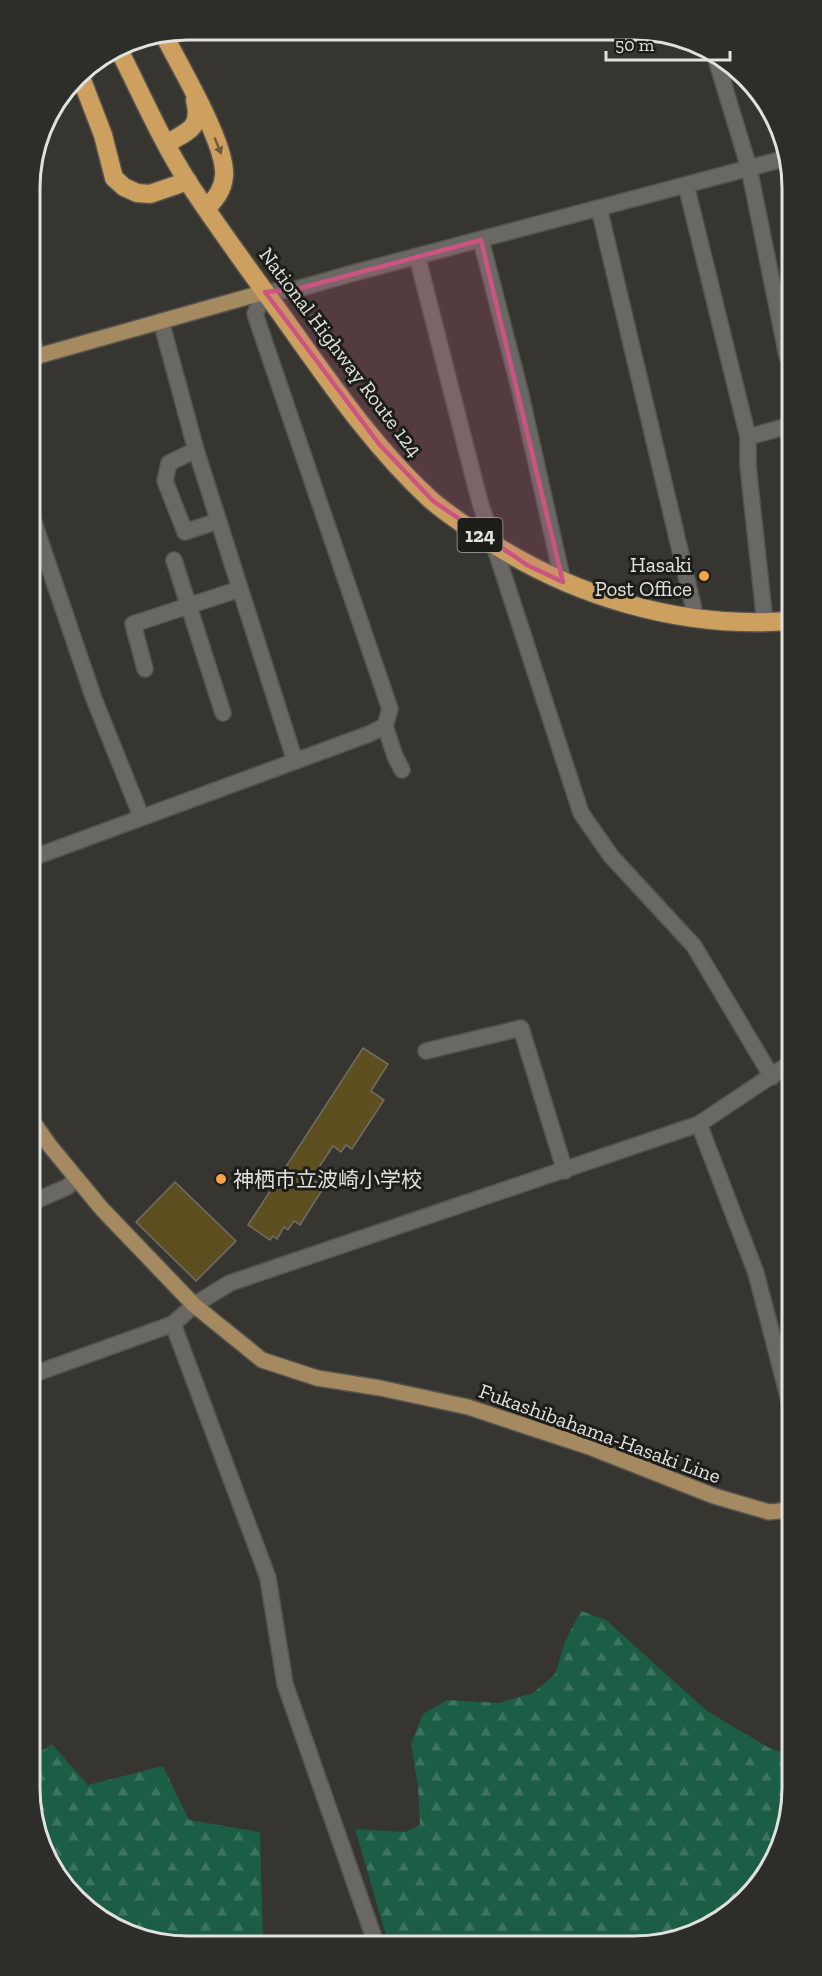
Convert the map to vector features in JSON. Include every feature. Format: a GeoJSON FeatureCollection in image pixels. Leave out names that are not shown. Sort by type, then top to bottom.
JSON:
{"type":"FeatureCollection","features":[{"type":"Feature","properties":{"kind":"highway"},"geometry":{"type":"LineString","coordinates":[[168,42],[194,93],[223,159],[225,174],[222,186],[218,196],[207,208]]}},
{"type":"Feature","properties":{"kind":"highway","name":"National Highway Route 124"},"geometry":{"type":"LineString","coordinates":[[122,57],[166,144],[188,181],[265,292],[349,406],[406,475],[433,501],[495,546],[527,565],[604,598],[696,618],[765,623],[782,622]]}},
{"type":"Feature","properties":{"kind":"highway"},"geometry":{"type":"LineString","coordinates":[[84,84],[104,135],[114,178],[124,188],[137,193],[150,194],[188,181]]}},
{"type":"Feature","properties":{"kind":"highway"},"geometry":{"type":"LineString","coordinates":[[166,144],[185,133],[198,120],[194,93]]}},
{"type":"Feature","properties":{"kind":"main road"},"geometry":{"type":"LineString","coordinates":[[41,355],[265,292]]}},
{"type":"Feature","properties":{"kind":"main road","name":"Fukashibahama-Hasaki Line"},"geometry":{"type":"LineString","coordinates":[[40,1132],[102,1209],[194,1305],[262,1360],[317,1378],[380,1388],[468,1407],[592,1448],[714,1496],[769,1512],[781,1511]]}},
{"type":"Feature","properties":{"kind":"street"},"geometry":{"type":"LineString","coordinates":[[719,67],[749,168],[782,331]]}},
{"type":"Feature","properties":{"kind":"street"},"geometry":{"type":"LineString","coordinates":[[402,770],[385,726],[390,709],[255,314],[265,292],[308,287],[778,160]]}},
{"type":"Feature","properties":{"kind":"street"},"geometry":{"type":"LineString","coordinates":[[686,185],[748,437],[748,466],[765,623]]}},
{"type":"Feature","properties":{"kind":"street"},"geometry":{"type":"LineString","coordinates":[[599,208],[696,618]]}},
{"type":"Feature","properties":{"kind":"street"},"geometry":{"type":"LineString","coordinates":[[482,240],[520,391],[563,582]]}},
{"type":"Feature","properties":{"kind":"street"},"geometry":{"type":"LineString","coordinates":[[417,256],[479,500],[581,813],[611,856],[694,946],[772,1077]]}},
{"type":"Feature","properties":{"kind":"street"},"geometry":{"type":"LineString","coordinates":[[161,321],[196,450],[295,761]]}},
{"type":"Feature","properties":{"kind":"street"},"geometry":{"type":"LineString","coordinates":[[748,437],[782,428]]}},
{"type":"Feature","properties":{"kind":"street"},"geometry":{"type":"LineString","coordinates":[[196,450],[169,463],[165,481],[185,532],[218,521]]}},
{"type":"Feature","properties":{"kind":"street"},"geometry":{"type":"LineString","coordinates":[[41,543],[94,699],[141,816]]}},
{"type":"Feature","properties":{"kind":"street"},"geometry":{"type":"LineString","coordinates":[[174,560],[223,713]]}},
{"type":"Feature","properties":{"kind":"street"},"geometry":{"type":"LineString","coordinates":[[145,669],[133,624],[240,589]]}},
{"type":"Feature","properties":{"kind":"street"},"geometry":{"type":"LineString","coordinates":[[41,855],[369,734],[385,726]]}},
{"type":"Feature","properties":{"kind":"street"},"geometry":{"type":"LineString","coordinates":[[426,1051],[521,1028],[565,1171]]}},
{"type":"Feature","properties":{"kind":"street"},"geometry":{"type":"LineString","coordinates":[[40,1372],[173,1324],[194,1305],[230,1283],[699,1124],[781,1070]]}},
{"type":"Feature","properties":{"kind":"street"},"geometry":{"type":"LineString","coordinates":[[699,1124],[756,1273],[781,1370]]}},
{"type":"Feature","properties":{"kind":"street"},"geometry":{"type":"LineString","coordinates":[[40,1199],[67,1187],[77,1179]]}},
{"type":"Feature","properties":{"kind":"street"},"geometry":{"type":"LineString","coordinates":[[173,1324],[268,1578],[285,1684],[373,1936]]}},
{"type":"Feature","properties":{"kind":"highlighted area"},"geometry":{"type":"Polygon","coordinates":[[[481,240],[563,582],[527,565],[433,501],[379,444],[265,292],[297,289],[481,240]]]}},
{"type":"Feature","properties":{"kind":"green space"},"geometry":{"type":"Polygon","coordinates":[[[581,1611],[606,1620],[707,1711],[769,1748],[781,1752],[779,1816],[774,1835],[757,1870],[731,1899],[716,1911],[690,1924],[653,1934],[633,1936],[386,1936],[355,1829],[405,1832],[420,1825],[418,1787],[411,1744],[423,1714],[447,1700],[499,1703],[533,1693],[555,1674],[566,1639],[581,1611]]]}},
{"type":"Feature","properties":{"kind":"green space"},"geometry":{"type":"Polygon","coordinates":[[[52,1744],[88,1785],[163,1766],[189,1820],[260,1832],[263,1936],[189,1936],[160,1933],[123,1920],[106,1911],[91,1899],[65,1870],[52,1844],[42,1807],[40,1752],[52,1744]]]}},
{"type":"Feature","properties":{"kind":"building"},"geometry":{"type":"Polygon","coordinates":[[[363,1048],[388,1064],[371,1091],[384,1100],[352,1149],[346,1145],[341,1152],[333,1146],[311,1179],[324,1187],[300,1225],[294,1221],[288,1230],[284,1227],[277,1239],[273,1236],[270,1240],[248,1225],[363,1048]]]}},
{"type":"Feature","properties":{"kind":"building"},"geometry":{"type":"Polygon","coordinates":[[[175,1182],[236,1241],[196,1281],[136,1222],[175,1182]]]}},
{"type":"Feature","properties":{"kind":"place","name":"Hasaki Post Office"},"geometry":{"type":"Point","coordinates":[704,576]}},
{"type":"Feature","properties":{"kind":"place","name":"神栖市立波崎小学校"},"geometry":{"type":"Point","coordinates":[221,1179]}}]}
